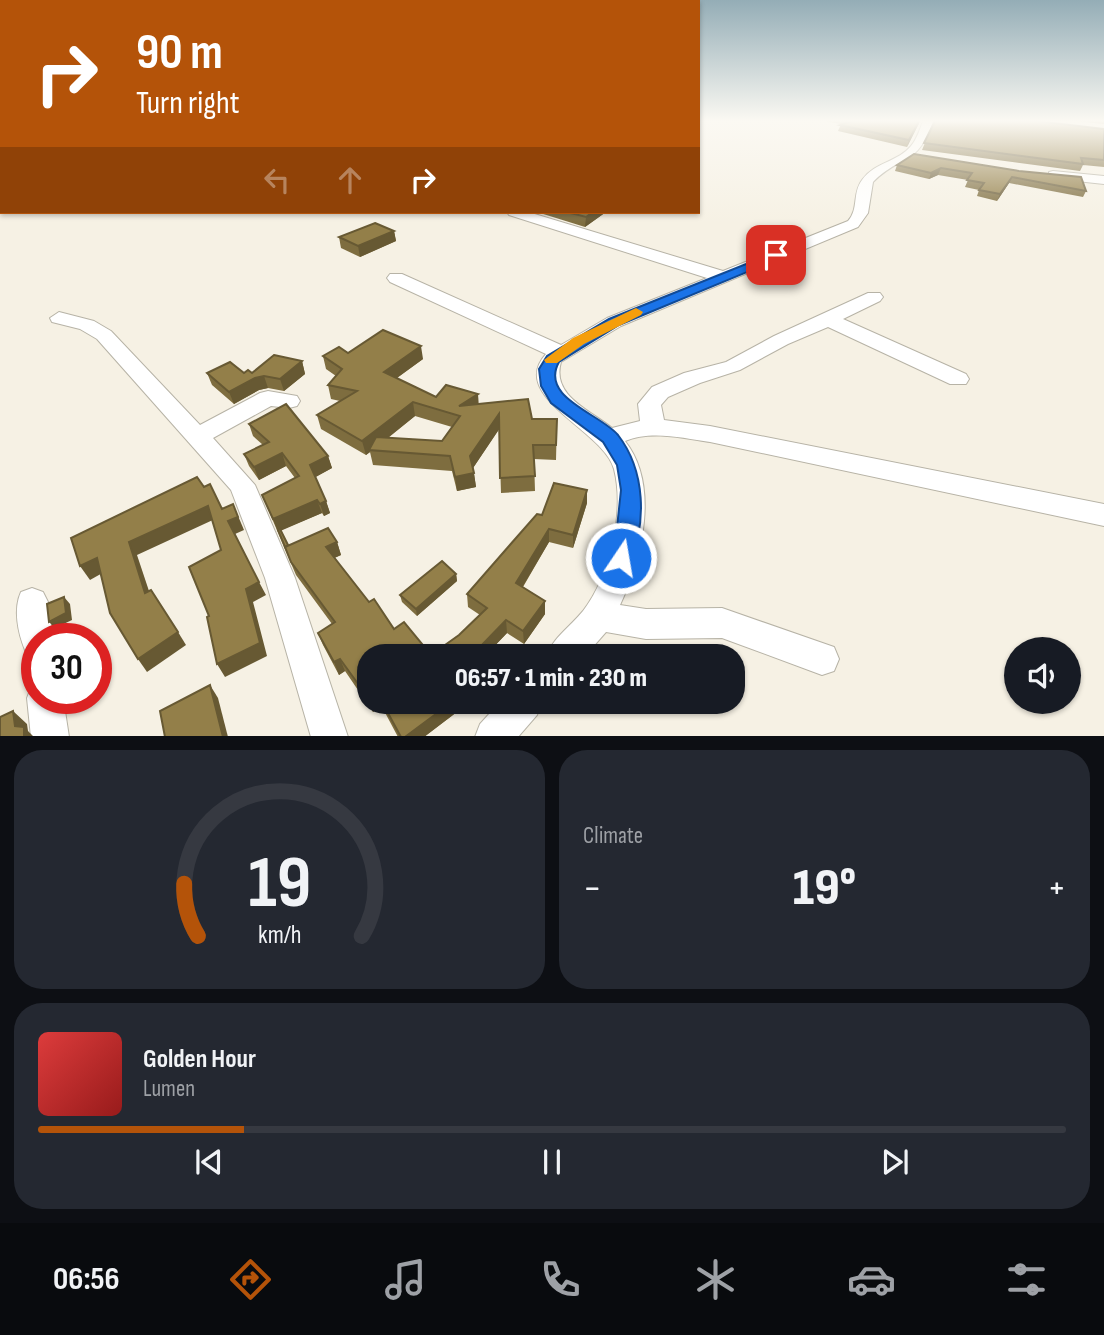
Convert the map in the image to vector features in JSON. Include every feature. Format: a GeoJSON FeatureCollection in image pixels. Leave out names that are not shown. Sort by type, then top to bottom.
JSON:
{"type":"FeatureCollection","features":[{"type":"Feature","properties":{"kind":"street"},"geometry":{"type":"LineString","coordinates":[[574,644],[598,616],[614,579],[627,537],[631,490],[626,464],[610,438],[557,399],[549,386],[547,369],[552,359],[614,322],[720,276],[853,225],[863,211],[863,188],[867,181],[875,173],[918,155]]}},
{"type":"Feature","properties":{"kind":"street"},"geometry":{"type":"LineString","coordinates":[[1039,173],[1104,180]]}},
{"type":"Feature","properties":{"kind":"street"},"geometry":{"type":"LineString","coordinates":[[520,214],[720,276]]}},
{"type":"Feature","properties":{"kind":"street"},"geometry":{"type":"LineString","coordinates":[[396,278],[561,354]]}},
{"type":"Feature","properties":{"kind":"street"},"geometry":{"type":"LineString","coordinates":[[653,426],[649,404],[660,392],[692,378],[733,366],[781,340],[874,298]]}},
{"type":"Feature","properties":{"kind":"street"},"geometry":{"type":"LineString","coordinates":[[59,318],[87,325],[104,335],[242,485],[280,578],[330,736]]}},
{"type":"Feature","properties":{"kind":"street"},"geometry":{"type":"LineString","coordinates":[[827,320],[851,328],[958,379]]}},
{"type":"Feature","properties":{"kind":"street"},"geometry":{"type":"LineString","coordinates":[[199,436],[268,398],[289,401]]}},
{"type":"Feature","properties":{"kind":"street"},"geometry":{"type":"LineString","coordinates":[[610,438],[626,429],[653,426],[710,434],[1104,515]]}},
{"type":"Feature","properties":{"kind":"street"},"geometry":{"type":"LineString","coordinates":[[32,602],[35,623]]}},
{"type":"Feature","properties":{"kind":"street"},"geometry":{"type":"LineString","coordinates":[[598,616],[646,624],[722,623],[821,659]]}},
{"type":"Feature","properties":{"kind":"street"},"geometry":{"type":"LineString","coordinates":[[47,714],[50,736]]}},
{"type":"Feature","properties":{"kind":"street"},"geometry":{"type":"LineString","coordinates":[[495,736],[514,714]]}},
{"type":"Feature","properties":{"kind":"building"},"geometry":{"type":"Polygon","coordinates":[[[912,155],[922,155],[1019,171],[1081,177],[1086,191],[1012,177],[1000,194],[979,190],[984,183],[967,180],[972,173],[941,168],[931,173],[897,165],[912,155]]]}},
{"type":"Feature","properties":{"kind":"building"},"geometry":{"type":"Polygon","coordinates":[[[1017,155],[1104,155],[1104,160],[1081,158],[1083,164],[1017,155]]]}},
{"type":"Feature","properties":{"kind":"building"},"geometry":{"type":"Polygon","coordinates":[[[375,223],[394,231],[358,246],[339,237],[375,223]]]}},
{"type":"Feature","properties":{"kind":"building"},"geometry":{"type":"Polygon","coordinates":[[[383,330],[421,346],[384,372],[436,397],[446,385],[478,394],[459,406],[528,399],[532,419],[557,419],[556,445],[533,445],[535,476],[500,478],[499,414],[470,456],[474,473],[455,477],[450,456],[369,450],[376,437],[442,441],[460,416],[413,402],[362,441],[317,415],[357,391],[328,385],[342,369],[323,356],[339,347],[348,353],[383,330]]]}},
{"type":"Feature","properties":{"kind":"building"},"geometry":{"type":"Polygon","coordinates":[[[274,355],[302,361],[280,379],[264,376],[255,378],[229,392],[207,373],[230,362],[244,373],[248,370],[252,373],[274,355]]]}},
{"type":"Feature","properties":{"kind":"building"},"geometry":{"type":"Polygon","coordinates":[[[286,404],[328,456],[310,465],[326,501],[320,504],[317,500],[273,519],[262,495],[299,476],[282,453],[254,467],[244,454],[269,442],[249,424],[286,404]]]}},
{"type":"Feature","properties":{"kind":"building"},"geometry":{"type":"Polygon","coordinates":[[[197,477],[204,487],[210,484],[222,509],[233,504],[238,517],[228,521],[259,582],[246,589],[260,643],[217,664],[207,617],[209,616],[189,567],[221,550],[208,506],[129,542],[145,593],[151,590],[178,632],[138,659],[110,613],[97,558],[80,566],[71,538],[197,477]]]}},
{"type":"Feature","properties":{"kind":"building"},"geometry":{"type":"Polygon","coordinates":[[[554,483],[587,490],[573,535],[549,529],[516,583],[545,601],[523,631],[506,620],[483,644],[446,644],[487,608],[467,594],[537,514],[542,515],[554,483]]]}},
{"type":"Feature","properties":{"kind":"building"},"geometry":{"type":"Polygon","coordinates":[[[328,528],[337,542],[326,547],[369,602],[374,599],[394,629],[404,622],[422,644],[357,644],[357,682],[340,659],[334,662],[318,633],[335,622],[291,562],[285,547],[328,528]]]}},
{"type":"Feature","properties":{"kind":"building"},"geometry":{"type":"Polygon","coordinates":[[[280,529],[288,545],[285,547],[278,530],[280,529]]]}},
{"type":"Feature","properties":{"kind":"building"},"geometry":{"type":"Polygon","coordinates":[[[442,561],[456,574],[416,609],[400,595],[442,561]]]}},
{"type":"Feature","properties":{"kind":"building"},"geometry":{"type":"Polygon","coordinates":[[[64,597],[66,613],[49,622],[47,604],[64,597]]]}},
{"type":"Feature","properties":{"kind":"building"},"geometry":{"type":"Polygon","coordinates":[[[210,685],[223,736],[165,736],[160,711],[210,685]]]}},
{"type":"Feature","properties":{"kind":"building"},"geometry":{"type":"Polygon","coordinates":[[[13,711],[15,726],[24,727],[24,736],[0,736],[0,717],[13,711]]]}},
{"type":"Feature","properties":{"kind":"building"},"geometry":{"type":"Polygon","coordinates":[[[389,714],[436,714],[406,736],[400,736],[389,714]]]}},
{"type":"Feature","properties":{"kind":"slow traffic"},"geometry":{"type":"LineString","coordinates":[[552,360],[579,341],[636,312]]}},
{"type":"Feature","properties":{"kind":"route"},"geometry":{"type":"LineString","coordinates":[[621,558],[627,537],[631,490],[626,464],[610,438],[557,399],[546,376],[552,359],[614,322],[776,255]]}}]}
